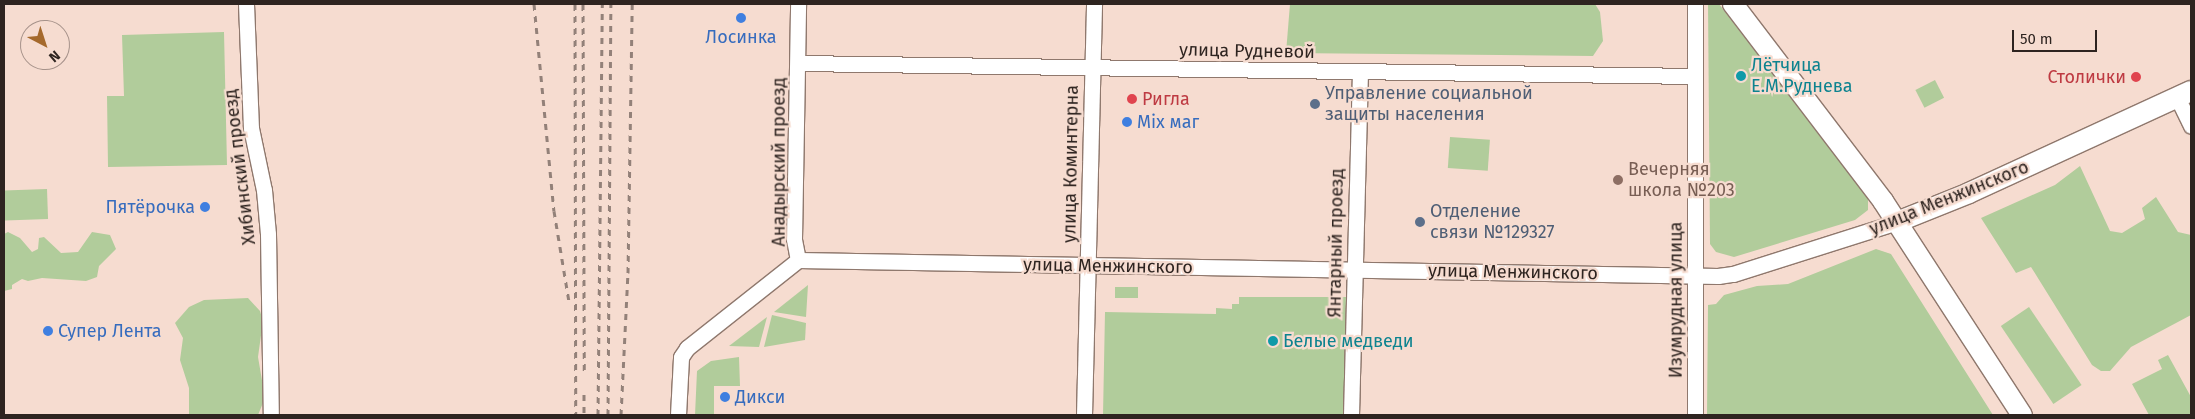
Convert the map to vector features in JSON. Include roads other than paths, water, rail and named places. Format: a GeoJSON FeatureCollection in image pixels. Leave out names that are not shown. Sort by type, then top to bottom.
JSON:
{"type":"FeatureCollection","features":[{"type":"Feature","properties":{"kind":"main road"},"geometry":{"type":"LineString","coordinates":[[1734,4],[1897,222],[2022,415]]}},
{"type":"Feature","properties":{"kind":"main road","name":"улица Менжинского"},"geometry":{"type":"LineString","coordinates":[[1897,222],[1969,193],[2184,94]]}},
{"type":"Feature","properties":{"kind":"street","name":"Хибинский проезд"},"geometry":{"type":"LineString","coordinates":[[246,4],[251,128],[264,190],[268,234],[271,415]]}},
{"type":"Feature","properties":{"kind":"street","name":"Анадырский проезд"},"geometry":{"type":"LineString","coordinates":[[678,415],[682,357],[687,348],[798,260],[794,239],[798,4]]}},
{"type":"Feature","properties":{"kind":"street","name":"улица Коминтерна"},"geometry":{"type":"LineString","coordinates":[[1084,415],[1094,4]]}},
{"type":"Feature","properties":{"kind":"street","name":"Изумрудная улица"},"geometry":{"type":"LineString","coordinates":[[1695,4],[1695,415]]}},
{"type":"Feature","properties":{"kind":"street","name":"улица Рудневой"},"geometry":{"type":"LineString","coordinates":[[798,63],[1694,76]]}},
{"type":"Feature","properties":{"kind":"street","name":"Янтарный проезд"},"geometry":{"type":"LineString","coordinates":[[1351,415],[1360,71]]}},
{"type":"Feature","properties":{"kind":"street"},"geometry":{"type":"LineString","coordinates":[[2184,94],[2191,126]]}},
{"type":"Feature","properties":{"kind":"street","name":"улица Менжинского"},"geometry":{"type":"LineString","coordinates":[[798,260],[1354,270],[1733,274],[1897,222]]}},
{"type":"Feature","properties":{"kind":"railway"},"geometry":{"type":"LineString","coordinates":[[534,4],[554,211],[569,302]]}},
{"type":"Feature","properties":{"kind":"railway"},"geometry":{"type":"LineString","coordinates":[[575,4],[576,415]]}},
{"type":"Feature","properties":{"kind":"railway"},"geometry":{"type":"LineString","coordinates":[[583,4],[584,371]]}},
{"type":"Feature","properties":{"kind":"railway"},"geometry":{"type":"LineString","coordinates":[[598,415],[602,4]]}},
{"type":"Feature","properties":{"kind":"railway"},"geometry":{"type":"LineString","coordinates":[[608,415],[611,4]]}},
{"type":"Feature","properties":{"kind":"railway"},"geometry":{"type":"LineString","coordinates":[[621,415],[628,273],[632,4]]}},
{"type":"Feature","properties":{"kind":"railway"},"geometry":{"type":"LineString","coordinates":[[584,394],[584,415]]}},
{"type":"Feature","properties":{"kind":"place","name":"Лосинка"},"geometry":{"type":"Point","coordinates":[741,18]}},
{"type":"Feature","properties":{"kind":"place","name":"Лётчица Е.М.Руднева"},"geometry":{"type":"Point","coordinates":[1741,76]}},
{"type":"Feature","properties":{"kind":"place","name":"Столички"},"geometry":{"type":"Point","coordinates":[2136,77]}},
{"type":"Feature","properties":{"kind":"place","name":"Ригла"},"geometry":{"type":"Point","coordinates":[1132,99]}},
{"type":"Feature","properties":{"kind":"place","name":"Управление социальной защиты населения"},"geometry":{"type":"Point","coordinates":[1315,104]}},
{"type":"Feature","properties":{"kind":"place","name":"Mix маг"},"geometry":{"type":"Point","coordinates":[1127,122]}},
{"type":"Feature","properties":{"kind":"place","name":"Вечерняя школа №203"},"geometry":{"type":"Point","coordinates":[1618,180]}},
{"type":"Feature","properties":{"kind":"place","name":"Пятёрочка"},"geometry":{"type":"Point","coordinates":[205,207]}},
{"type":"Feature","properties":{"kind":"place","name":"Отделение связи №129327"},"geometry":{"type":"Point","coordinates":[1420,222]}},
{"type":"Feature","properties":{"kind":"place","name":"Супер Лента"},"geometry":{"type":"Point","coordinates":[48,331]}},
{"type":"Feature","properties":{"kind":"place","name":"Белые медведи"},"geometry":{"type":"Point","coordinates":[1273,341]}},
{"type":"Feature","properties":{"kind":"place","name":"Дикси"},"geometry":{"type":"Point","coordinates":[725,397]}}]}
